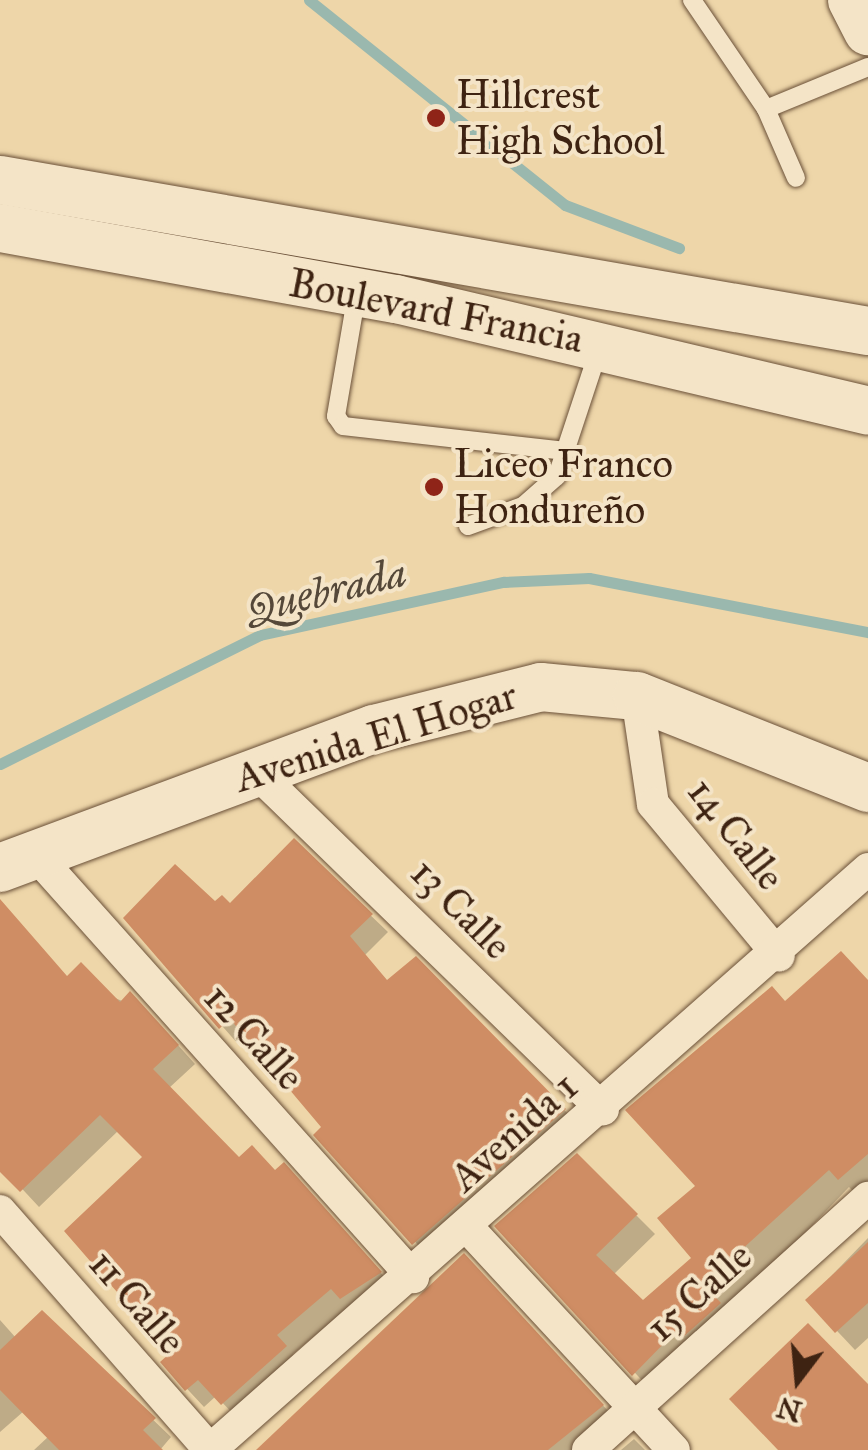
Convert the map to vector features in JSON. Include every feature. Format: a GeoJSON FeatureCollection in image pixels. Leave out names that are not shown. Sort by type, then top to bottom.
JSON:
{"type":"FeatureCollection","features":[{"type":"Feature","properties":{"kind":"street"},"geometry":{"type":"LineString","coordinates":[[852,0],[868,31]]}},
{"type":"Feature","properties":{"kind":"street","name":"Boulevard Francia"},"geometry":{"type":"LineString","coordinates":[[0,180],[868,331]]}},
{"type":"Feature","properties":{"kind":"street","name":"Boulevard Francia"},"geometry":{"type":"LineString","coordinates":[[0,228],[357,293],[600,344],[868,411]]}},
{"type":"Feature","properties":{"kind":"street","name":"Avenida El Hogar"},"geometry":{"type":"LineString","coordinates":[[17,860],[256,772],[480,698],[541,687],[637,696],[868,788]]}},
{"type":"Feature","properties":{"kind":"street","name":"14 Calle"},"geometry":{"type":"LineString","coordinates":[[637,696],[653,804],[779,956]]}},
{"type":"Feature","properties":{"kind":"street"},"geometry":{"type":"LineString","coordinates":[[776,750],[807,758],[868,746]]}},
{"type":"Feature","properties":{"kind":"street","name":"13 Calle"},"geometry":{"type":"LineString","coordinates":[[256,772],[603,1110]]}},
{"type":"Feature","properties":{"kind":"street","name":"12 Calle"},"geometry":{"type":"LineString","coordinates":[[17,860],[413,1277]]}},
{"type":"Feature","properties":{"kind":"street","name":"Avenida 1"},"geometry":{"type":"LineString","coordinates":[[210,1450],[470,1230],[779,956],[868,870]]}},
{"type":"Feature","properties":{"kind":"street","name":"15 Calle"},"geometry":{"type":"LineString","coordinates":[[588,1450],[868,1198]]}},
{"type":"Feature","properties":{"kind":"street","name":"11 Calle"},"geometry":{"type":"LineString","coordinates":[[0,1211],[210,1450]]}},
{"type":"Feature","properties":{"kind":"street"},"geometry":{"type":"LineString","coordinates":[[470,1230],[674,1450]]}},
{"type":"Feature","properties":{"kind":"lane"},"geometry":{"type":"LineString","coordinates":[[692,0],[766,109],[796,178]]}},
{"type":"Feature","properties":{"kind":"lane"},"geometry":{"type":"LineString","coordinates":[[766,109],[868,67]]}},
{"type":"Feature","properties":{"kind":"lane"},"geometry":{"type":"LineString","coordinates":[[357,293],[336,416],[344,426],[566,451]]}},
{"type":"Feature","properties":{"kind":"lane"},"geometry":{"type":"LineString","coordinates":[[468,526],[543,492],[566,451],[600,344]]}},
{"type":"Feature","properties":{"kind":"building"},"geometry":{"type":"Polygon","coordinates":[[[294,838],[373,914],[350,936],[387,980],[416,956],[566,1109],[412,1245],[313,1135],[321,1127],[230,1019],[219,1029],[123,918],[175,864],[215,901],[222,895],[230,903],[294,838]]]}},
{"type":"Feature","properties":{"kind":"building"},"geometry":{"type":"Polygon","coordinates":[[[0,899],[67,976],[81,962],[120,1002],[130,991],[179,1045],[153,1069],[239,1157],[252,1145],[275,1170],[284,1162],[382,1272],[340,1299],[331,1289],[277,1335],[287,1346],[221,1405],[198,1380],[185,1391],[160,1362],[170,1353],[64,1231],[142,1157],[100,1115],[20,1192],[0,1172],[0,899]]]}},
{"type":"Feature","properties":{"kind":"building"},"geometry":{"type":"Polygon","coordinates":[[[841,951],[868,980],[868,1154],[838,1180],[829,1170],[740,1251],[745,1257],[707,1288],[721,1303],[682,1338],[676,1331],[632,1376],[494,1226],[577,1153],[638,1214],[596,1255],[643,1300],[691,1258],[657,1218],[695,1186],[625,1110],[772,986],[785,1001],[841,951]]]}},
{"type":"Feature","properties":{"kind":"building"},"geometry":{"type":"Polygon","coordinates":[[[868,1242],[868,1303],[835,1333],[805,1300],[868,1242]]]}},
{"type":"Feature","properties":{"kind":"building"},"geometry":{"type":"Polygon","coordinates":[[[464,1253],[604,1405],[548,1450],[256,1450],[464,1253]]]}},
{"type":"Feature","properties":{"kind":"building"},"geometry":{"type":"Polygon","coordinates":[[[42,1310],[156,1418],[143,1430],[163,1450],[59,1450],[0,1390],[0,1350],[42,1310]]]}},
{"type":"Feature","properties":{"kind":"building"},"geometry":{"type":"Polygon","coordinates":[[[808,1323],[868,1384],[868,1450],[778,1450],[729,1399],[808,1323]]]}},
{"type":"Feature","properties":{"kind":"waterway"},"geometry":{"type":"LineString","coordinates":[[309,0],[565,205],[679,248]]}},
{"type":"Feature","properties":{"kind":"waterway","name":"Quebrada"},"geometry":{"type":"LineString","coordinates":[[0,764],[260,635],[504,582],[589,578],[868,632]]}},
{"type":"Feature","properties":{"kind":"place","name":"Hillcrest High School"},"geometry":{"type":"Point","coordinates":[436,118]}},
{"type":"Feature","properties":{"kind":"place","name":"Liceo Franco Hondureño"},"geometry":{"type":"Point","coordinates":[434,487]}}]}
